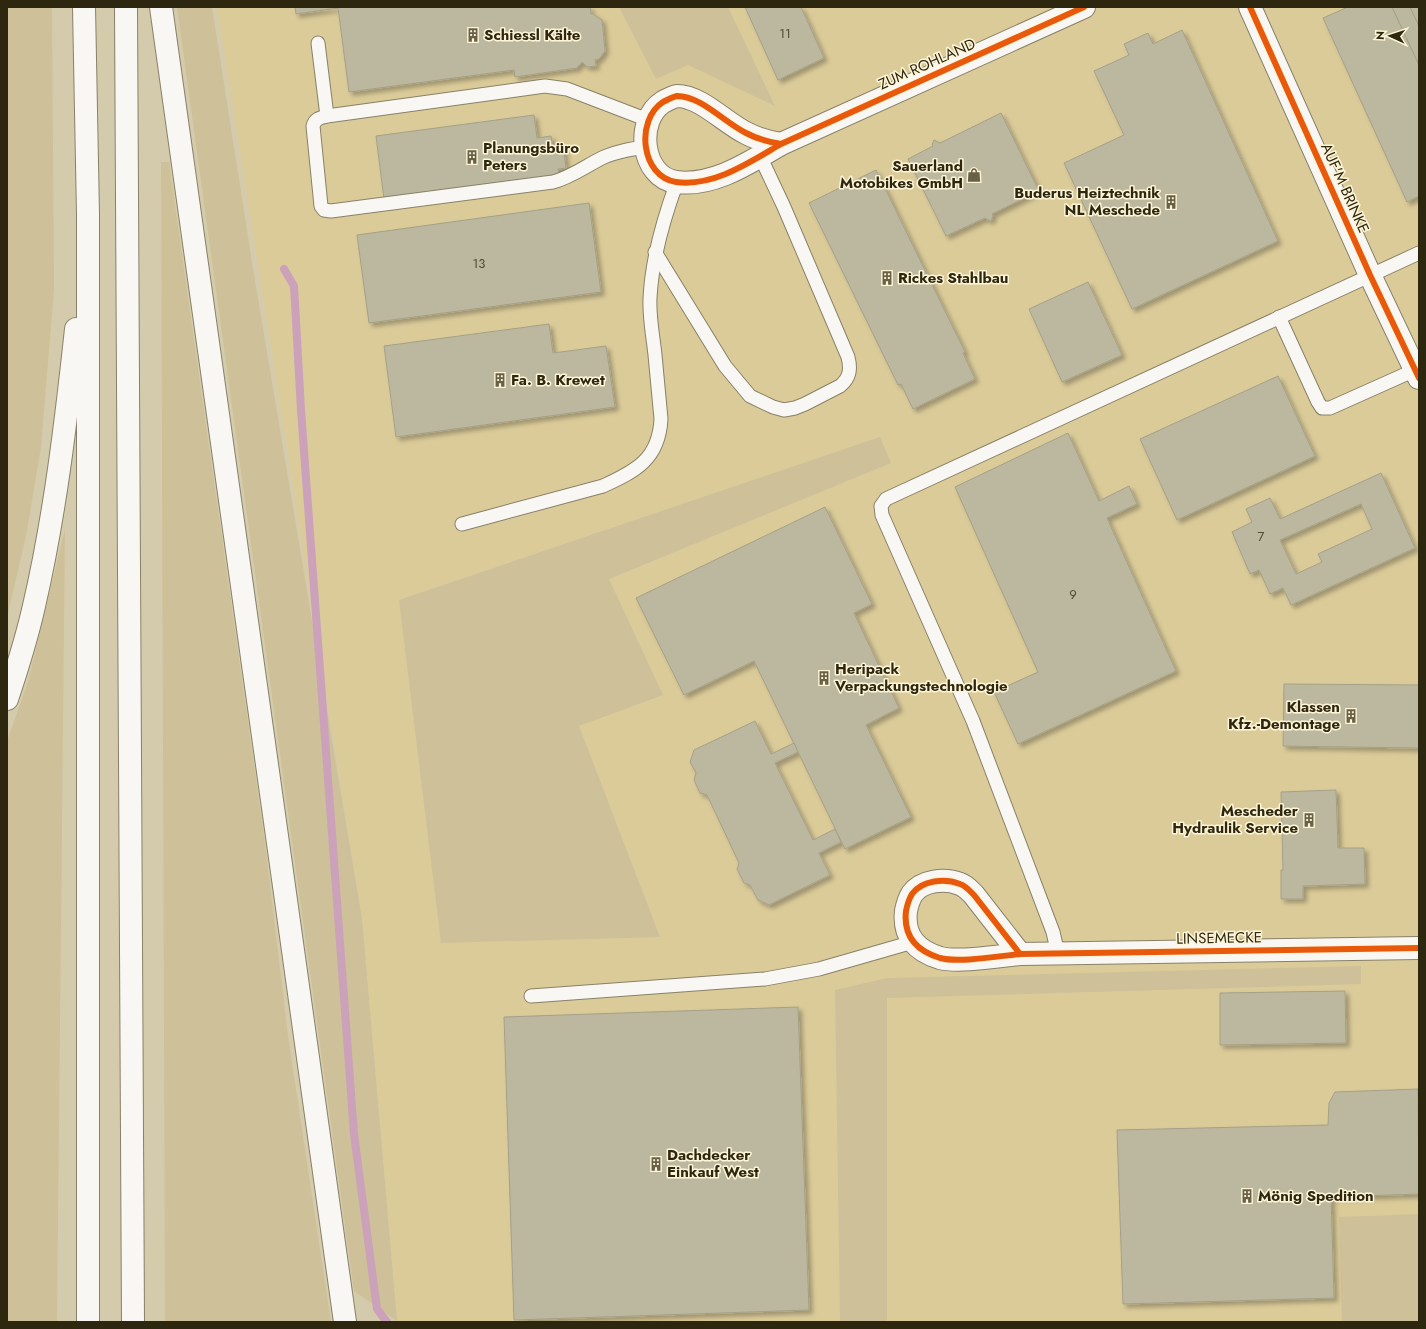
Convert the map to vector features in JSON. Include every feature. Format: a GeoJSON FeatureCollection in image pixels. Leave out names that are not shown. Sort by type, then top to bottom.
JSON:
{"type":"FeatureCollection","features":[{"type":"Feature","properties":{"kind":"main road"},"geometry":{"type":"LineString","coordinates":[[84,7],[88,215],[88,1322]]}},
{"type":"Feature","properties":{"kind":"main road"},"geometry":{"type":"LineString","coordinates":[[126,7],[133,1322]]}},
{"type":"Feature","properties":{"kind":"main road"},"geometry":{"type":"LineString","coordinates":[[161,7],[345,1322]]}},
{"type":"Feature","properties":{"kind":"main road","name":"ZUM ROHLAND"},"geometry":{"type":"LineString","coordinates":[[780,144],[761,140],[746,134],[696,101],[675,96],[658,106],[651,114],[648,120],[644,140],[648,156],[657,172],[668,180],[677,182],[700,181],[713,178],[741,167],[780,144],[1084,7]]}},
{"type":"Feature","properties":{"kind":"main road","name":"AUF'M BRINKE"},"geometry":{"type":"LineString","coordinates":[[1250,7],[1370,275],[1417,374]]}},
{"type":"Feature","properties":{"kind":"main road"},"geometry":{"type":"LineString","coordinates":[[7,699],[34,606],[56,494],[67,417],[88,215]]}},
{"type":"Feature","properties":{"kind":"main road"},"geometry":{"type":"LineString","coordinates":[[913,942],[906,930],[907,905],[912,894],[921,886],[933,881],[944,880],[959,884],[974,895],[1020,954]]}},
{"type":"Feature","properties":{"kind":"main road","name":"LINSEMECKE"},"geometry":{"type":"LineString","coordinates":[[913,942],[922,950],[933,955],[954,960],[1020,954],[1419,948]]}},
{"type":"Feature","properties":{"kind":"lane"},"geometry":{"type":"LineString","coordinates":[[318,43],[327,116]]}},
{"type":"Feature","properties":{"kind":"lane"},"geometry":{"type":"LineString","coordinates":[[646,147],[623,150],[611,154],[553,182],[330,211],[324,210],[321,206],[313,126],[314,121],[327,116],[545,86],[567,89],[648,120]]}},
{"type":"Feature","properties":{"kind":"lane"},"geometry":{"type":"LineString","coordinates":[[655,252],[725,366],[750,396],[773,407],[784,410],[795,408],[846,382],[850,365],[848,357],[784,207],[760,156]]}},
{"type":"Feature","properties":{"kind":"lane"},"geometry":{"type":"LineString","coordinates":[[462,524],[603,486],[622,478],[635,469],[648,458],[657,444],[660,433],[661,419],[650,299],[655,252],[677,182]]}},
{"type":"Feature","properties":{"kind":"lane"},"geometry":{"type":"LineString","coordinates":[[1058,954],[1053,932],[973,721],[882,515],[881,506],[886,499],[1419,253]]}},
{"type":"Feature","properties":{"kind":"lane"},"geometry":{"type":"LineString","coordinates":[[1279,317],[1322,408],[1330,408],[1417,374]]}},
{"type":"Feature","properties":{"kind":"lane"},"geometry":{"type":"LineString","coordinates":[[531,996],[765,979],[819,969],[913,942]]}},
{"type":"Feature","properties":{"kind":"shaded area"},"geometry":{"type":"Polygon","coordinates":[[[7,7],[52,7],[54,290],[41,447],[26,536],[7,618],[7,7]]]}},
{"type":"Feature","properties":{"kind":"shaded area"},"geometry":{"type":"Polygon","coordinates":[[[177,7],[212,7],[252,262],[362,919],[397,1321],[354,1291],[177,7]]]}},
{"type":"Feature","properties":{"kind":"shaded area"},"geometry":{"type":"Polygon","coordinates":[[[217,7],[1419,7],[1419,1322],[397,1321],[362,919],[217,7]],[[880,438],[399,600],[579,726],[663,695],[609,579],[891,463],[880,438]]]}},
{"type":"Feature","properties":{"kind":"shaded area"},"geometry":{"type":"Polygon","coordinates":[[[619,7],[728,7],[775,106],[688,65],[656,79],[619,7]]]}},
{"type":"Feature","properties":{"kind":"shaded area"},"geometry":{"type":"Polygon","coordinates":[[[161,162],[169,162],[265,843],[288,1036],[331,1322],[165,1322],[161,162]]]}},
{"type":"Feature","properties":{"kind":"shaded area"},"geometry":{"type":"Polygon","coordinates":[[[880,437],[891,463],[609,579],[663,695],[579,726],[660,937],[441,943],[399,600],[880,437]]]}},
{"type":"Feature","properties":{"kind":"shaded area"},"geometry":{"type":"Polygon","coordinates":[[[65,529],[57,1322],[7,1322],[7,741],[28,682],[65,529]]]}},
{"type":"Feature","properties":{"kind":"shaded area"},"geometry":{"type":"Polygon","coordinates":[[[1361,966],[1361,984],[887,998],[887,1322],[840,1322],[835,990],[887,978],[1361,966]]]}},
{"type":"Feature","properties":{"kind":"shaded area"},"geometry":{"type":"Polygon","coordinates":[[[1419,1214],[1419,1322],[1342,1322],[1339,1217],[1419,1214]]]}},
{"type":"Feature","properties":{"kind":"building","name":"Schiessl Kälte"},"geometry":{"type":"Polygon","coordinates":[[[295,7],[590,7],[591,14],[602,20],[605,51],[599,59],[595,60],[596,66],[587,67],[582,62],[577,68],[515,77],[514,70],[349,92],[338,8],[296,14],[295,7]]]}},
{"type":"Feature","properties":{"kind":"building"},"geometry":{"type":"Polygon","coordinates":[[[745,7],[801,7],[824,58],[778,80],[745,7]]]}},
{"type":"Feature","properties":{"kind":"building"},"geometry":{"type":"Polygon","coordinates":[[[1348,7],[1392,7],[1419,65],[1419,196],[1407,202],[1323,18],[1348,7]]]}},
{"type":"Feature","properties":{"kind":"building"},"geometry":{"type":"Polygon","coordinates":[[[1392,7],[1410,7],[1419,26],[1419,65],[1392,7]]]}},
{"type":"Feature","properties":{"kind":"building"},"geometry":{"type":"Polygon","coordinates":[[[1410,7],[1419,7],[1419,26],[1410,7]]]}},
{"type":"Feature","properties":{"kind":"building","name":"Buderus Heiztechnik NL Meschede"},"geometry":{"type":"Polygon","coordinates":[[[1182,30],[1278,241],[1132,309],[1064,163],[1124,135],[1094,71],[1129,55],[1124,44],[1148,33],[1153,44],[1182,30]]]}},
{"type":"Feature","properties":{"kind":"building","name":"Sauerland Motobikes GmbH"},"geometry":{"type":"Polygon","coordinates":[[[1001,113],[1039,191],[992,214],[993,216],[991,221],[985,218],[946,236],[908,159],[933,146],[934,140],[940,143],[1001,113]]]}},
{"type":"Feature","properties":{"kind":"building","name":"Planungsbüro Peters"},"geometry":{"type":"Polygon","coordinates":[[[534,115],[537,138],[551,136],[553,146],[563,145],[566,168],[558,169],[559,175],[384,199],[376,136],[534,115]]]}},
{"type":"Feature","properties":{"kind":"building","name":"Rickes Stahlbau"},"geometry":{"type":"Polygon","coordinates":[[[876,170],[965,352],[963,353],[975,379],[913,409],[901,384],[898,385],[809,203],[876,170]]]}},
{"type":"Feature","properties":{"kind":"building"},"geometry":{"type":"Polygon","coordinates":[[[589,203],[601,292],[369,323],[357,235],[589,203]]]}},
{"type":"Feature","properties":{"kind":"building"},"geometry":{"type":"Polygon","coordinates":[[[1088,282],[1122,355],[1062,382],[1029,309],[1088,282]]]}},
{"type":"Feature","properties":{"kind":"building","name":"Fa. B. Krewet"},"geometry":{"type":"Polygon","coordinates":[[[549,324],[553,353],[606,346],[615,407],[396,437],[384,346],[549,324]]]}},
{"type":"Feature","properties":{"kind":"building"},"geometry":{"type":"Polygon","coordinates":[[[1278,376],[1315,456],[1177,520],[1140,439],[1278,376]]]}},
{"type":"Feature","properties":{"kind":"building"},"geometry":{"type":"Polygon","coordinates":[[[1068,433],[1099,501],[1129,486],[1137,504],[1107,518],[1176,671],[1018,744],[994,692],[1038,672],[955,487],[1068,433]]]}},
{"type":"Feature","properties":{"kind":"building"},"geometry":{"type":"Polygon","coordinates":[[[1381,473],[1415,548],[1291,605],[1283,588],[1270,594],[1259,570],[1250,574],[1232,532],[1252,522],[1246,509],[1270,498],[1280,519],[1381,473]],[[1361,504],[1280,540],[1296,574],[1322,562],[1318,554],[1372,529],[1361,504]]]}},
{"type":"Feature","properties":{"kind":"building","name":"Heripack Verpackungstechnologie"},"geometry":{"type":"Polygon","coordinates":[[[825,507],[872,604],[854,613],[899,708],[866,725],[911,817],[845,849],[754,661],[684,695],[636,598],[825,507]]]}},
{"type":"Feature","properties":{"kind":"building","name":"Klassen Kfz.-Demontage"},"geometry":{"type":"Polygon","coordinates":[[[1284,684],[1419,685],[1419,748],[1283,746],[1284,684]]]}},
{"type":"Feature","properties":{"kind":"building"},"geometry":{"type":"Polygon","coordinates":[[[755,721],[771,754],[794,743],[798,752],[775,763],[813,840],[835,829],[841,842],[819,853],[830,875],[769,905],[758,900],[750,885],[744,883],[737,869],[739,863],[707,795],[700,793],[694,780],[696,773],[690,762],[694,750],[755,721]]]}},
{"type":"Feature","properties":{"kind":"building","name":"Mescheder Hydraulik Service"},"geometry":{"type":"Polygon","coordinates":[[[1336,790],[1338,848],[1364,848],[1365,884],[1303,886],[1303,899],[1281,899],[1281,870],[1283,870],[1281,792],[1336,790]]]}},
{"type":"Feature","properties":{"kind":"building"},"geometry":{"type":"Polygon","coordinates":[[[1345,991],[1346,1043],[1220,1045],[1220,993],[1345,991]]]}},
{"type":"Feature","properties":{"kind":"building","name":"Dachdecker Einkauf West"},"geometry":{"type":"Polygon","coordinates":[[[798,1007],[809,1310],[514,1320],[504,1017],[798,1007]]]}},
{"type":"Feature","properties":{"kind":"building","name":"Mönig Spedition"},"geometry":{"type":"Polygon","coordinates":[[[1418,1089],[1419,1194],[1331,1197],[1334,1298],[1123,1304],[1117,1130],[1328,1125],[1329,1103],[1335,1092],[1418,1089]]]}},
{"type":"Feature","properties":{"kind":"waterway"},"geometry":{"type":"LineString","coordinates":[[284,269],[294,286],[301,410],[354,1134],[377,1309],[387,1322]]}},
{"type":"Feature","properties":{"kind":"cycle path"},"geometry":{"type":"LineString","coordinates":[[781,144],[750,135],[738,129],[695,100],[677,96],[663,102],[654,110],[648,121],[646,134],[646,147],[649,159],[655,170],[664,178],[676,182],[690,183],[718,177],[731,172],[781,144],[1084,7]]}},
{"type":"Feature","properties":{"kind":"cycle path"},"geometry":{"type":"LineString","coordinates":[[1250,7],[1370,275],[1419,378]]}},
{"type":"Feature","properties":{"kind":"cycle path"},"geometry":{"type":"LineString","coordinates":[[1020,954],[974,895],[962,885],[948,881],[928,883],[916,889],[912,894],[906,911],[909,935],[918,947],[932,955],[948,959],[958,960],[1020,954],[1419,948]]}},
{"type":"Feature","properties":{"kind":"place","name":"Schiessl Kälte"},"geometry":{"type":"Point","coordinates":[473,35]}},
{"type":"Feature","properties":{"kind":"place","name":"Planungsbüro Peters"},"geometry":{"type":"Point","coordinates":[472,157]}},
{"type":"Feature","properties":{"kind":"place","name":"Sauerland Motobikes GmbH"},"geometry":{"type":"Point","coordinates":[974,175]}},
{"type":"Feature","properties":{"kind":"place","name":"Buderus Heiztechnik NL Meschede"},"geometry":{"type":"Point","coordinates":[1171,202]}},
{"type":"Feature","properties":{"kind":"place","name":"Rickes Stahlbau"},"geometry":{"type":"Point","coordinates":[887,278]}},
{"type":"Feature","properties":{"kind":"place","name":"Fa. B. Krewet"},"geometry":{"type":"Point","coordinates":[500,380]}},
{"type":"Feature","properties":{"kind":"place","name":"Heripack Verpackungstechnologie"},"geometry":{"type":"Point","coordinates":[824,678]}},
{"type":"Feature","properties":{"kind":"place","name":"Klassen Kfz.-Demontage"},"geometry":{"type":"Point","coordinates":[1351,716]}},
{"type":"Feature","properties":{"kind":"place","name":"Mescheder Hydraulik Service"},"geometry":{"type":"Point","coordinates":[1309,820]}},
{"type":"Feature","properties":{"kind":"place","name":"Dachdecker Einkauf West"},"geometry":{"type":"Point","coordinates":[656,1164]}},
{"type":"Feature","properties":{"kind":"place","name":"Mönig Spedition"},"geometry":{"type":"Point","coordinates":[1247,1196]}}]}
